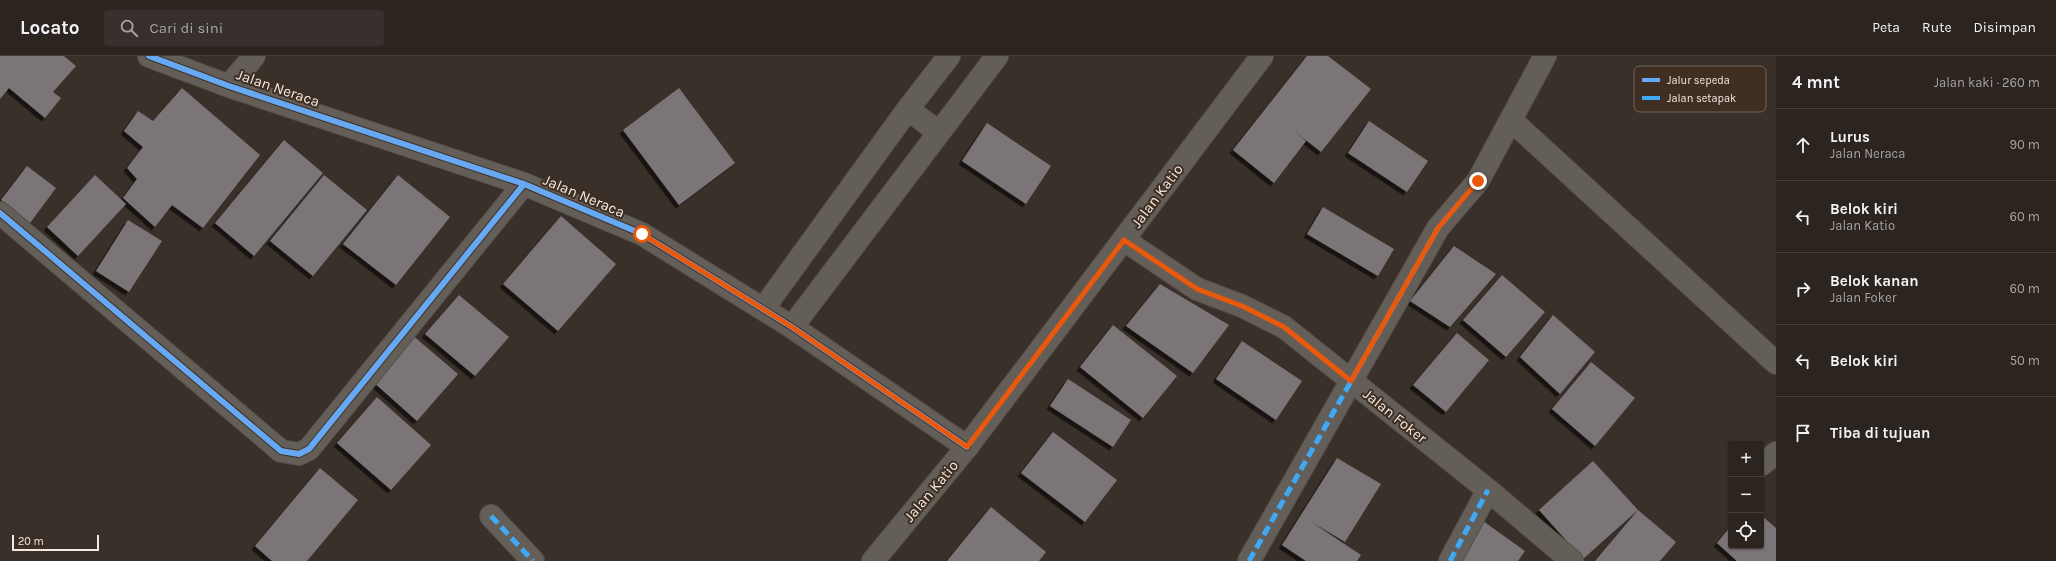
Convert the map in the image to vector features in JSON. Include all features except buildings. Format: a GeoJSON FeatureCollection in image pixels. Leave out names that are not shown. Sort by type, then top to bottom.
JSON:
{"type":"FeatureCollection","features":[{"type":"Feature","properties":{"kind":"street","name":"Jalan Neraca"},"geometry":{"type":"LineString","coordinates":[[149,56],[229,86],[524,184],[642,234],[792,327],[967,447]]}},
{"type":"Feature","properties":{"kind":"street"},"geometry":{"type":"LineString","coordinates":[[229,86],[254,56]]}},
{"type":"Feature","properties":{"kind":"street"},"geometry":{"type":"LineString","coordinates":[[763,309],[908,109],[949,56]]}},
{"type":"Feature","properties":{"kind":"street"},"geometry":{"type":"LineString","coordinates":[[792,327],[938,132],[997,56]]}},
{"type":"Feature","properties":{"kind":"street","name":"Jalan Katio"},"geometry":{"type":"LineString","coordinates":[[873,561],[967,447],[1262,56]]}},
{"type":"Feature","properties":{"kind":"street"},"geometry":{"type":"LineString","coordinates":[[1250,561],[1438,228],[1478,181],[1545,56]]}},
{"type":"Feature","properties":{"kind":"street"},"geometry":{"type":"LineString","coordinates":[[908,109],[938,132]]}},
{"type":"Feature","properties":{"kind":"street"},"geometry":{"type":"LineString","coordinates":[[1511,120],[1776,363]]}},
{"type":"Feature","properties":{"kind":"street"},"geometry":{"type":"LineString","coordinates":[[0,213],[281,452],[299,454],[309,449],[524,184]]}},
{"type":"Feature","properties":{"kind":"street","name":"Jalan Foker"},"geometry":{"type":"LineString","coordinates":[[1124,240],[1197,289],[1242,306],[1284,327],[1488,490],[1572,561]]}},
{"type":"Feature","properties":{"kind":"street"},"geometry":{"type":"LineString","coordinates":[[1764,463],[1776,453]]}},
{"type":"Feature","properties":{"kind":"street"},"geometry":{"type":"LineString","coordinates":[[1450,561],[1488,490]]}},
{"type":"Feature","properties":{"kind":"street"},"geometry":{"type":"LineString","coordinates":[[492,516],[533,561]]}},
{"type":"Feature","properties":{"kind":"marked path"},"geometry":{"type":"LineString","coordinates":[[1249,561],[1438,228],[1460,202]]}},
{"type":"Feature","properties":{"kind":"marked path"},"geometry":{"type":"LineString","coordinates":[[1450,561],[1488,490]]}},
{"type":"Feature","properties":{"kind":"marked path"},"geometry":{"type":"LineString","coordinates":[[491,516],[533,561]]}},
{"type":"Feature","properties":{"kind":"cycle path"},"geometry":{"type":"LineString","coordinates":[[149,56],[229,86],[524,184],[642,234],[792,327],[967,447]]}},
{"type":"Feature","properties":{"kind":"cycle path"},"geometry":{"type":"LineString","coordinates":[[0,213],[281,451],[299,454],[309,449],[524,184]]}},
{"type":"Feature","properties":{"kind":"route"},"geometry":{"type":"LineString","coordinates":[[642,234],[792,327],[967,447],[1096,274],[1124,240],[1197,289],[1242,306],[1284,327],[1351,381],[1438,228],[1478,181]]}}]}
